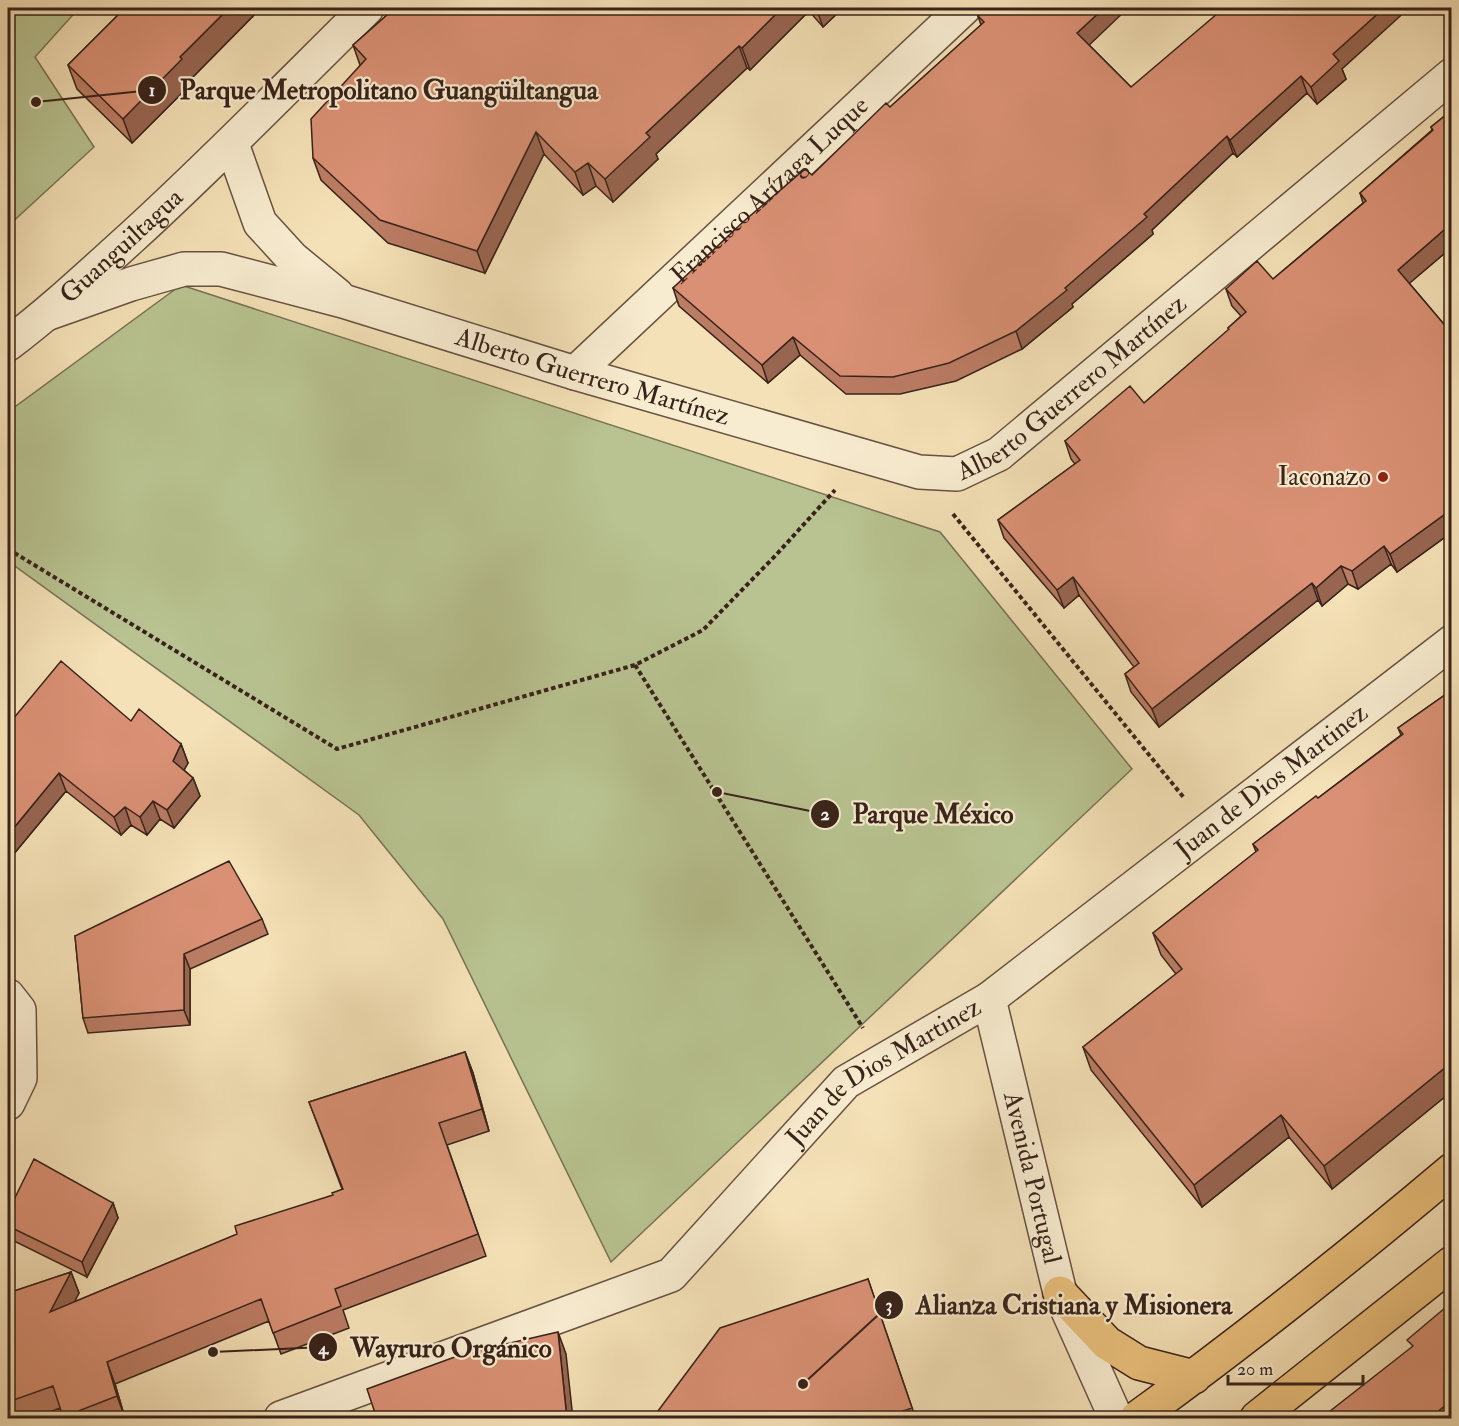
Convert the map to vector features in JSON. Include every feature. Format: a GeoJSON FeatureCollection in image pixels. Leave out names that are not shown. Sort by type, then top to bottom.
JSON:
{"type":"FeatureCollection","features":[{"type":"Feature","properties":{"kind":"main road"},"geometry":{"type":"LineString","coordinates":[[1137,1419],[1360,1248],[1452,1170]]}},
{"type":"Feature","properties":{"kind":"main road"},"geometry":{"type":"LineString","coordinates":[[1257,1419],[1452,1263]]}},
{"type":"Feature","properties":{"kind":"main road"},"geometry":{"type":"LineString","coordinates":[[1060,1293],[1107,1343],[1139,1363],[1194,1377]]}},
{"type":"Feature","properties":{"kind":"street","name":"Guanguiltagua"},"geometry":{"type":"LineString","coordinates":[[8,344],[49,313],[232,144],[367,8]]}},
{"type":"Feature","properties":{"kind":"street","name":"Francisco Arízaga Luque"},"geometry":{"type":"LineString","coordinates":[[575,373],[964,8]]}},
{"type":"Feature","properties":{"kind":"street","name":"Alberto Guerrero Martínez"},"geometry":{"type":"LineString","coordinates":[[49,313],[132,284],[184,269],[221,269],[343,300],[575,373],[919,472],[957,474],[999,454],[1452,75]]}},
{"type":"Feature","properties":{"kind":"street","name":"Alberto Guerrero Martínez"},"geometry":{"type":"LineString","coordinates":[[232,144],[260,222],[292,258],[343,300]]}},
{"type":"Feature","properties":{"kind":"street","name":"Juan de Dios Martinez"},"geometry":{"type":"LineString","coordinates":[[281,1419],[671,1275],[846,1082],[989,999],[1452,642]]}},
{"type":"Feature","properties":{"kind":"street"},"geometry":{"type":"LineString","coordinates":[[8,996],[19,1010],[20,1078],[8,1103]]}},
{"type":"Feature","properties":{"kind":"street","name":"Avenida Portugal"},"geometry":{"type":"LineString","coordinates":[[989,999],[1060,1293],[1116,1419]]}},
{"type":"Feature","properties":{"kind":"path"},"geometry":{"type":"LineString","coordinates":[[8,549],[337,748],[635,665],[703,630],[776,555],[838,486]]}},
{"type":"Feature","properties":{"kind":"path"},"geometry":{"type":"LineString","coordinates":[[947,507],[1191,807]]}},
{"type":"Feature","properties":{"kind":"path"},"geometry":{"type":"LineString","coordinates":[[635,665],[868,1036]]}},
{"type":"Feature","properties":{"kind":"green space"},"geometry":{"type":"Polygon","coordinates":[[[8,8],[79,8],[35,57],[94,147],[8,226],[8,8]]]}},
{"type":"Feature","properties":{"kind":"green space"},"geometry":{"type":"Polygon","coordinates":[[[181,285],[940,532],[1132,769],[611,1262],[443,919],[359,815],[8,561],[8,412],[181,285]]]}},
{"type":"Feature","properties":{"kind":"building"},"geometry":{"type":"Polygon","coordinates":[[[125,8],[229,8],[123,119],[68,65],[125,8]]]}},
{"type":"Feature","properties":{"kind":"building"},"geometry":{"type":"Polygon","coordinates":[[[395,8],[782,8],[742,48],[739,46],[646,133],[650,137],[605,179],[588,163],[575,172],[536,132],[477,251],[380,220],[313,158],[311,119],[366,59],[353,45],[395,8]]]}},
{"type":"Feature","properties":{"kind":"building"},"geometry":{"type":"Polygon","coordinates":[[[986,8],[1104,8],[1077,33],[1131,87],[1224,8],[1384,8],[1333,54],[1339,61],[1311,87],[1301,76],[1230,140],[1227,136],[1144,214],[1147,217],[1065,288],[1067,290],[1016,331],[949,363],[893,377],[840,376],[793,337],[762,365],[673,288],[744,221],[805,169],[812,175],[886,103],[890,107],[984,22],[978,16],[986,8]]]}},
{"type":"Feature","properties":{"kind":"building"},"geometry":{"type":"Polygon","coordinates":[[[1452,110],[1452,223],[1398,270],[1448,329],[1452,326],[1452,509],[1390,554],[1384,546],[1352,571],[1341,566],[1316,588],[1312,583],[1152,709],[1125,674],[1139,663],[1073,577],[1057,590],[998,520],[1080,460],[1065,441],[1130,386],[1144,403],[1246,312],[1226,289],[1257,261],[1273,279],[1366,201],[1360,193],[1433,130],[1431,127],[1452,110]]]}},
{"type":"Feature","properties":{"kind":"building"},"geometry":{"type":"Polygon","coordinates":[[[61,661],[131,721],[139,709],[181,744],[173,761],[193,778],[167,810],[153,801],[140,817],[125,807],[114,817],[59,773],[8,835],[8,725],[61,661]]]}},
{"type":"Feature","properties":{"kind":"building"},"geometry":{"type":"Polygon","coordinates":[[[1452,690],[1452,1062],[1324,1166],[1281,1115],[1194,1185],[1083,1047],[1182,969],[1153,933],[1258,850],[1253,844],[1403,734],[1398,728],[1452,690]]]}},
{"type":"Feature","properties":{"kind":"building"},"geometry":{"type":"Polygon","coordinates":[[[229,861],[262,919],[184,954],[184,1010],[83,1018],[75,936],[229,861]]]}},
{"type":"Feature","properties":{"kind":"building"},"geometry":{"type":"Polygon","coordinates":[[[465,1052],[482,1109],[439,1123],[478,1234],[335,1289],[341,1306],[273,1333],[261,1299],[107,1362],[117,1396],[63,1417],[53,1386],[8,1402],[8,1293],[71,1272],[50,1312],[237,1234],[235,1226],[333,1195],[332,1193],[343,1189],[309,1102],[465,1052]]]}},
{"type":"Feature","properties":{"kind":"building"},"geometry":{"type":"Polygon","coordinates":[[[34,1159],[113,1203],[82,1262],[8,1226],[8,1212],[34,1159]]]}},
{"type":"Feature","properties":{"kind":"building"},"geometry":{"type":"Polygon","coordinates":[[[868,1279],[912,1408],[881,1419],[652,1419],[720,1328],[868,1279]]]}},
{"type":"Feature","properties":{"kind":"building"},"geometry":{"type":"Polygon","coordinates":[[[1452,1302],[1452,1400],[1431,1417],[1433,1419],[1320,1419],[1413,1346],[1407,1340],[1452,1302]]]}},
{"type":"Feature","properties":{"kind":"building"},"geometry":{"type":"Polygon","coordinates":[[[558,1332],[567,1419],[377,1419],[367,1389],[463,1354],[558,1332]]]}},
{"type":"Feature","properties":{"kind":"place","name":"Parque Metropolitano Guangüiltangua"},"geometry":{"type":"Point","coordinates":[36,102]}},
{"type":"Feature","properties":{"kind":"place","name":"Iaconazo"},"geometry":{"type":"Point","coordinates":[1383,477]}},
{"type":"Feature","properties":{"kind":"place","name":"Parque México"},"geometry":{"type":"Point","coordinates":[717,792]}},
{"type":"Feature","properties":{"kind":"place","name":"Wayruro Orgánico"},"geometry":{"type":"Point","coordinates":[213,1352]}},
{"type":"Feature","properties":{"kind":"place","name":"Alianza Cristiana y Misionera"},"geometry":{"type":"Point","coordinates":[803,1384]}}]}
